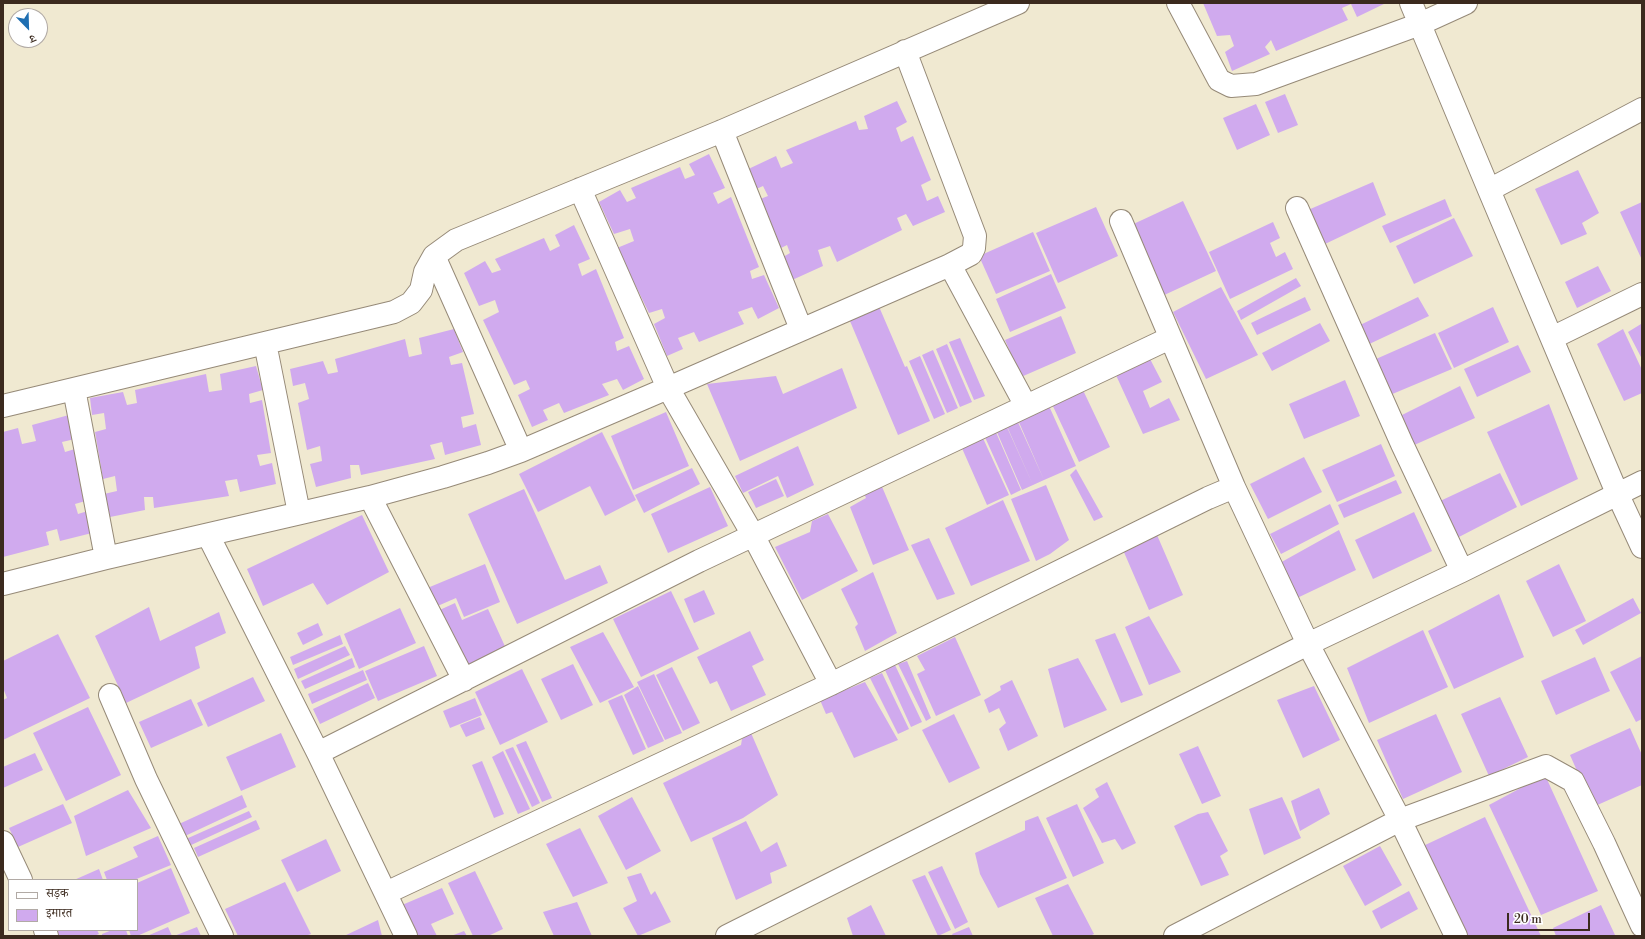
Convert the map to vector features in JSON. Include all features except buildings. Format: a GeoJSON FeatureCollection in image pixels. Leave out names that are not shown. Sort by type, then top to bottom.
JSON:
{"type":"FeatureCollection","features":[{"type":"Feature","properties":{"kind":"street"},"geometry":{"type":"LineString","coordinates":[[3,406],[394,312],[411,303],[421,290],[424,272],[434,256],[456,240],[722,131],[1018,3]]}},
{"type":"Feature","properties":{"kind":"street"},"geometry":{"type":"LineString","coordinates":[[1178,3],[1219,80],[1231,86],[1256,84],[1420,24],[1466,3]]}},
{"type":"Feature","properties":{"kind":"street"},"geometry":{"type":"LineString","coordinates":[[1411,3],[1617,493],[1642,547]]}},
{"type":"Feature","properties":{"kind":"street"},"geometry":{"type":"LineString","coordinates":[[3,584],[106,558],[370,496],[443,477],[521,451],[950,265],[971,254],[974,248],[974,236],[905,51]]}},
{"type":"Feature","properties":{"kind":"street"},"geometry":{"type":"LineString","coordinates":[[1489,190],[1642,109]]}},
{"type":"Feature","properties":{"kind":"street"},"geometry":{"type":"LineString","coordinates":[[722,131],[801,329]]}},
{"type":"Feature","properties":{"kind":"street"},"geometry":{"type":"LineString","coordinates":[[580,189],[668,388],[753,535],[831,684]]}},
{"type":"Feature","properties":{"kind":"street"},"geometry":{"type":"LineString","coordinates":[[1297,208],[1402,444],[1462,571]]}},
{"type":"Feature","properties":{"kind":"street"},"geometry":{"type":"LineString","coordinates":[[1120,221],[1234,487],[1308,644],[1400,820],[1456,936]]}},
{"type":"Feature","properties":{"kind":"street"},"geometry":{"type":"LineString","coordinates":[[434,256],[521,451]]}},
{"type":"Feature","properties":{"kind":"street"},"geometry":{"type":"LineString","coordinates":[[950,265],[1026,406]]}},
{"type":"Feature","properties":{"kind":"street"},"geometry":{"type":"LineString","coordinates":[[1552,338],[1642,294]]}},
{"type":"Feature","properties":{"kind":"street"},"geometry":{"type":"LineString","coordinates":[[318,753],[753,535],[1170,338]]}},
{"type":"Feature","properties":{"kind":"street"},"geometry":{"type":"LineString","coordinates":[[265,343],[299,512]]}},
{"type":"Feature","properties":{"kind":"street"},"geometry":{"type":"LineString","coordinates":[[74,389],[106,558]]}},
{"type":"Feature","properties":{"kind":"street"},"geometry":{"type":"LineString","coordinates":[[727,936],[1308,644],[1462,571],[1617,493],[1642,482]]}},
{"type":"Feature","properties":{"kind":"street"},"geometry":{"type":"LineString","coordinates":[[386,893],[831,684],[1208,498],[1234,487]]}},
{"type":"Feature","properties":{"kind":"street"},"geometry":{"type":"LineString","coordinates":[[370,496],[464,680]]}},
{"type":"Feature","properties":{"kind":"street"},"geometry":{"type":"LineString","coordinates":[[208,535],[318,753],[406,936]]}},
{"type":"Feature","properties":{"kind":"street"},"geometry":{"type":"LineString","coordinates":[[110,695],[146,779],[222,936]]}},
{"type":"Feature","properties":{"kind":"street"},"geometry":{"type":"LineString","coordinates":[[1174,936],[1400,820],[1546,766],[1573,782],[1604,843],[1642,926]]}},
{"type":"Feature","properties":{"kind":"street"},"geometry":{"type":"LineString","coordinates":[[3,842],[21,879]]}}]}
